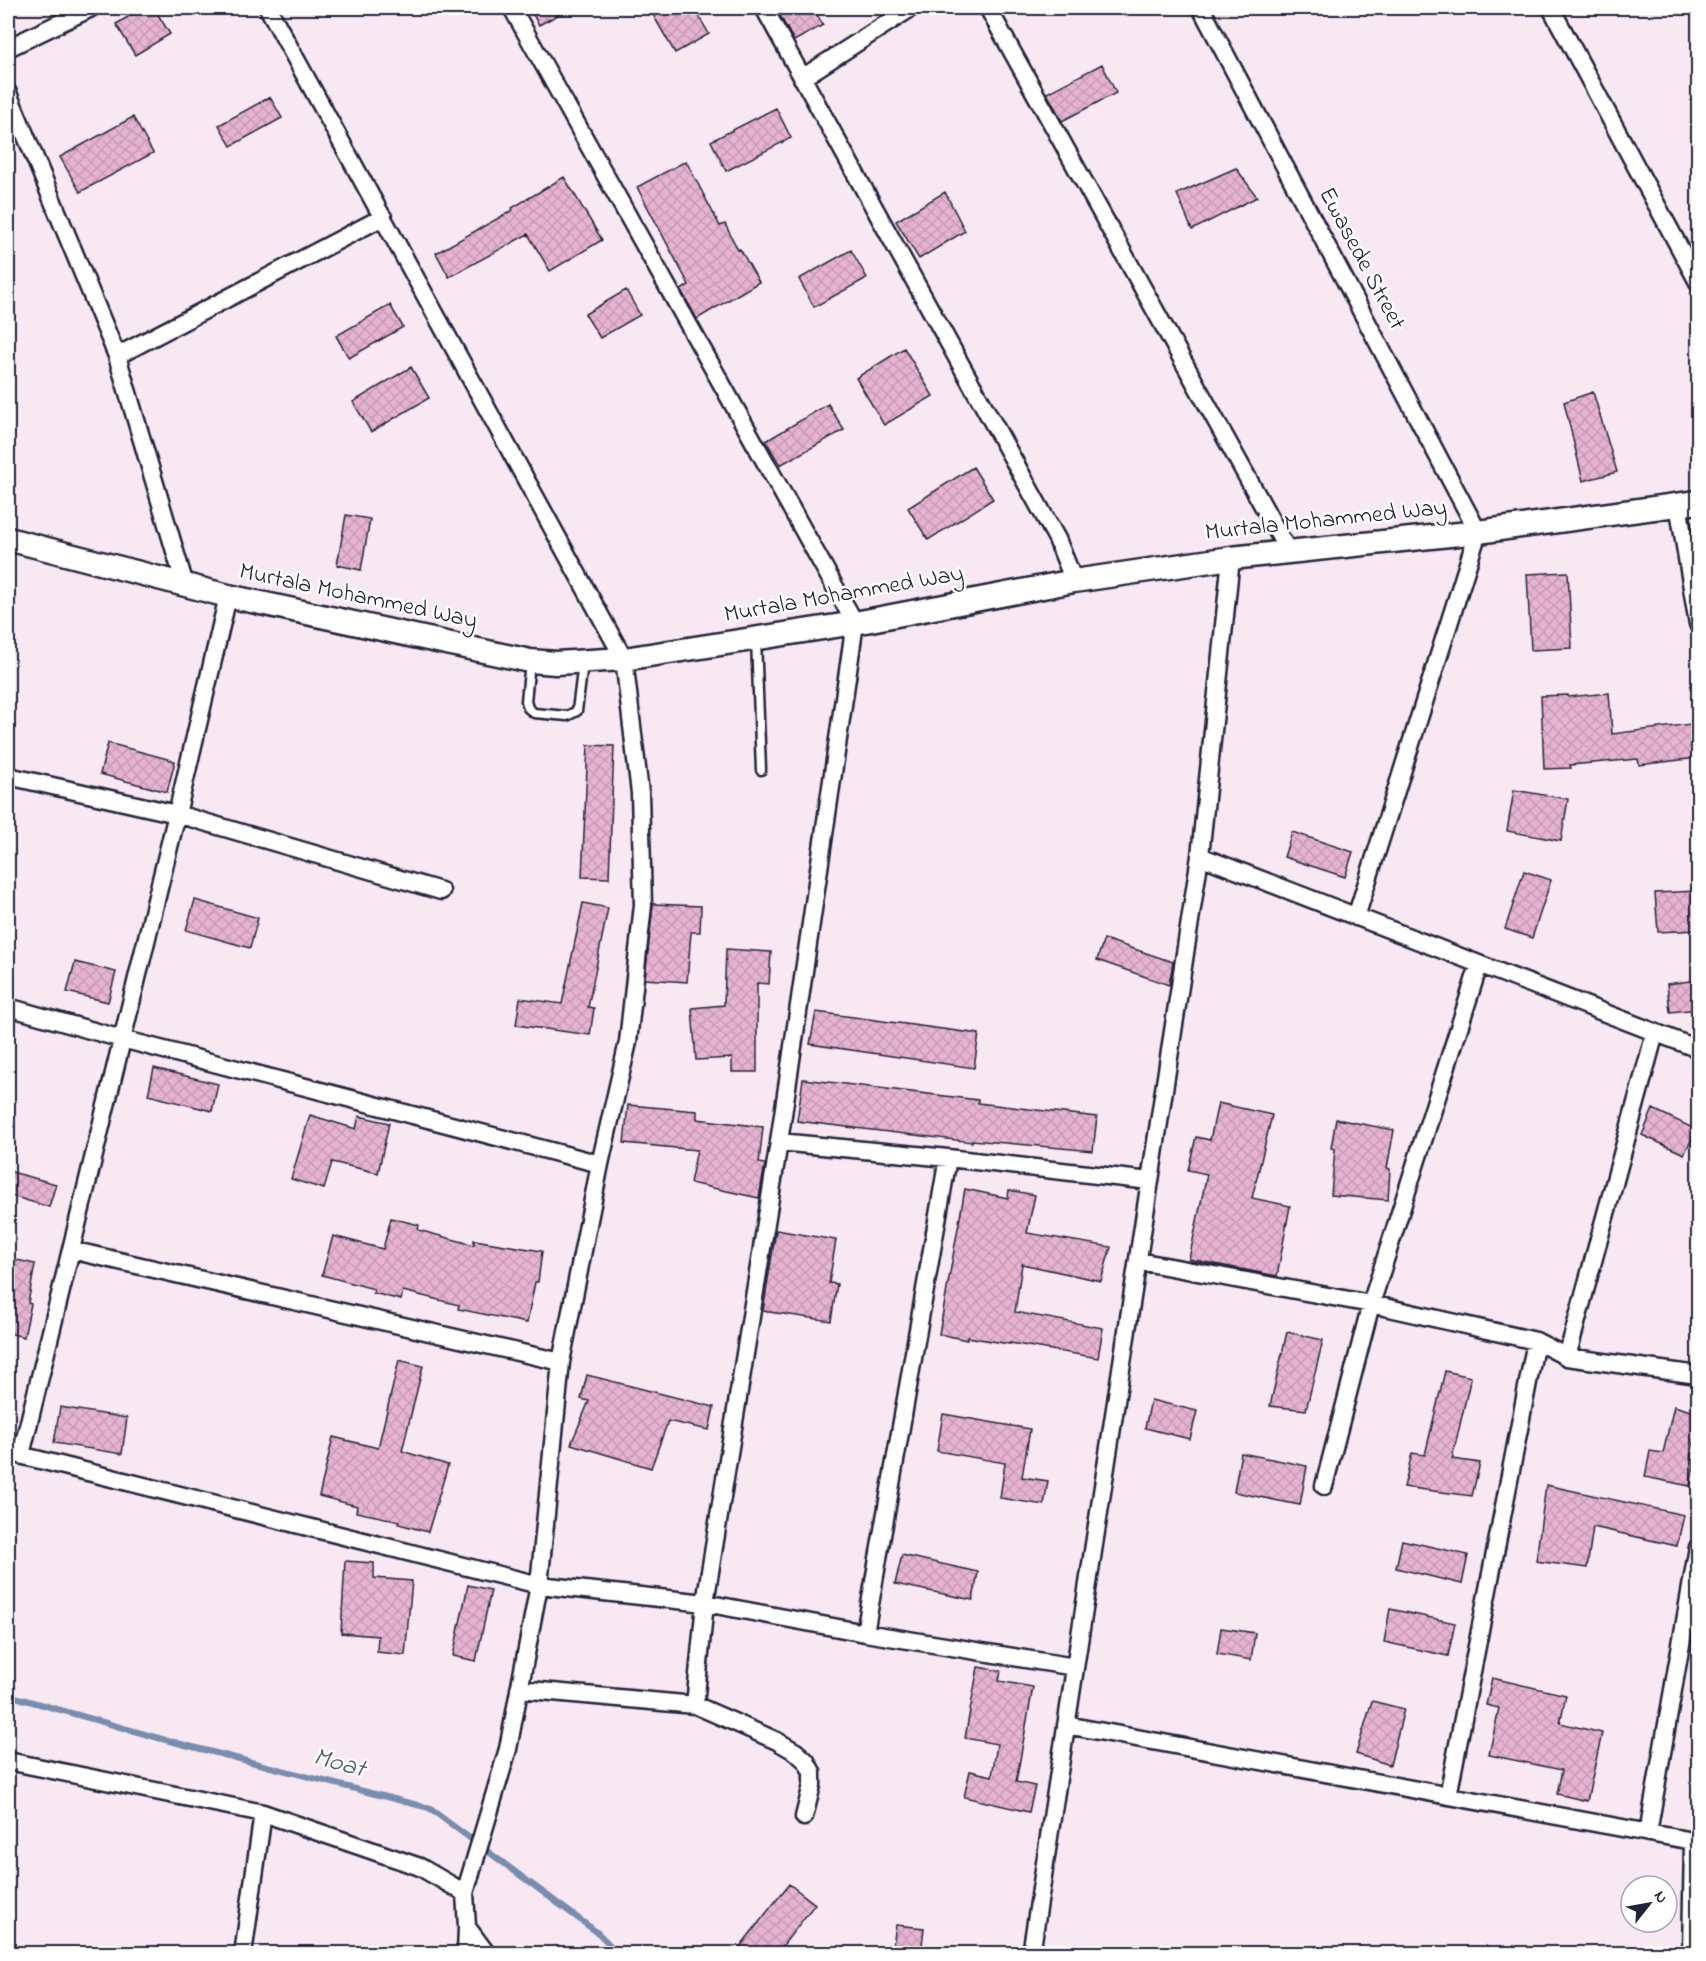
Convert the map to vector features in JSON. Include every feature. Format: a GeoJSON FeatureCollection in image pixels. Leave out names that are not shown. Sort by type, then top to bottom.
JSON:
{"type":"FeatureCollection","features":[{"type":"Feature","properties":{"kind":"street"},"geometry":{"type":"LineString","coordinates":[[8,48],[91,8]]}},
{"type":"Feature","properties":{"kind":"street"},"geometry":{"type":"LineString","coordinates":[[268,8],[624,659],[640,793],[643,905],[628,1042],[600,1164],[561,1362],[539,1585],[508,1749],[465,1893],[466,1953]]}},
{"type":"Feature","properties":{"kind":"street"},"geometry":{"type":"LineString","coordinates":[[513,8],[855,623],[779,1142],[705,1603],[694,1705]]}},
{"type":"Feature","properties":{"kind":"street"},"geometry":{"type":"LineString","coordinates":[[764,8],[1057,539],[1074,581]]}},
{"type":"Feature","properties":{"kind":"street"},"geometry":{"type":"LineString","coordinates":[[802,78],[911,8]]}},
{"type":"Feature","properties":{"kind":"street"},"geometry":{"type":"LineString","coordinates":[[988,8],[1288,551]]}},
{"type":"Feature","properties":{"kind":"street","name":"Ewasede Street"},"geometry":{"type":"LineString","coordinates":[[1201,8],[1478,532]]}},
{"type":"Feature","properties":{"kind":"street"},"geometry":{"type":"LineString","coordinates":[[1551,8],[1698,282]]}},
{"type":"Feature","properties":{"kind":"street"},"geometry":{"type":"LineString","coordinates":[[8,93],[117,356],[185,585]]}},
{"type":"Feature","properties":{"kind":"street"},"geometry":{"type":"LineString","coordinates":[[117,356],[383,217]]}},
{"type":"Feature","properties":{"kind":"street"},"geometry":{"type":"LineString","coordinates":[[1688,503],[1698,624]]}},
{"type":"Feature","properties":{"kind":"street","name":"Murtala Mohammed Way"},"geometry":{"type":"LineString","coordinates":[[8,539],[228,596],[530,661],[556,663],[624,659],[855,623],[1074,581],[1231,558],[1478,532],[1688,503]]}},
{"type":"Feature","properties":{"kind":"street"},"geometry":{"type":"LineString","coordinates":[[1356,917],[1478,532]]}},
{"type":"Feature","properties":{"kind":"street"},"geometry":{"type":"LineString","coordinates":[[1031,1953],[1200,856],[1231,558]]}},
{"type":"Feature","properties":{"kind":"street"},"geometry":{"type":"LineString","coordinates":[[228,596],[71,1250],[14,1454],[539,1585],[705,1603],[865,1633],[1075,1666]]}},
{"type":"Feature","properties":{"kind":"street"},"geometry":{"type":"LineString","coordinates":[[8,776],[177,814],[441,891]]}},
{"type":"Feature","properties":{"kind":"street"},"geometry":{"type":"LineString","coordinates":[[1200,856],[1654,1033],[1698,1048]]}},
{"type":"Feature","properties":{"kind":"street"},"geometry":{"type":"LineString","coordinates":[[1324,1486],[1371,1304],[1479,965]]}},
{"type":"Feature","properties":{"kind":"street"},"geometry":{"type":"LineString","coordinates":[[8,1007],[600,1164]]}},
{"type":"Feature","properties":{"kind":"street"},"geometry":{"type":"LineString","coordinates":[[1567,1357],[1654,1033]]}},
{"type":"Feature","properties":{"kind":"street"},"geometry":{"type":"LineString","coordinates":[[779,1142],[1150,1181]]}},
{"type":"Feature","properties":{"kind":"street"},"geometry":{"type":"LineString","coordinates":[[865,1633],[948,1158]]}},
{"type":"Feature","properties":{"kind":"street"},"geometry":{"type":"LineString","coordinates":[[71,1250],[561,1362]]}},
{"type":"Feature","properties":{"kind":"street"},"geometry":{"type":"LineString","coordinates":[[1138,1261],[1371,1304],[1536,1341],[1567,1357],[1698,1376]]}},
{"type":"Feature","properties":{"kind":"street"},"geometry":{"type":"LineString","coordinates":[[1448,1796],[1536,1341]]}},
{"type":"Feature","properties":{"kind":"street"},"geometry":{"type":"LineString","coordinates":[[1648,1833],[1698,1547]]}},
{"type":"Feature","properties":{"kind":"street"},"geometry":{"type":"LineString","coordinates":[[519,1689],[694,1705],[777,1741],[796,1752],[806,1761],[812,1772],[812,1785],[804,1817]]}},
{"type":"Feature","properties":{"kind":"street"},"geometry":{"type":"LineString","coordinates":[[1066,1725],[1696,1842],[1691,1953]]}},
{"type":"Feature","properties":{"kind":"street"},"geometry":{"type":"LineString","coordinates":[[8,1761],[263,1813],[420,1867],[465,1893]]}},
{"type":"Feature","properties":{"kind":"street"},"geometry":{"type":"LineString","coordinates":[[243,1953],[263,1813]]}},
{"type":"Feature","properties":{"kind":"street"},"geometry":{"type":"LineString","coordinates":[[467,1927],[487,1953]]}},
{"type":"Feature","properties":{"kind":"lane"},"geometry":{"type":"LineString","coordinates":[[756,638],[761,770]]}},
{"type":"Feature","properties":{"kind":"lane"},"geometry":{"type":"LineString","coordinates":[[530,661],[526,701],[528,708],[534,712],[567,716],[577,711],[584,661]]}},
{"type":"Feature","properties":{"kind":"building"},"geometry":{"type":"Polygon","coordinates":[[[143,8],[154,8],[170,34],[135,55],[116,24],[143,8]]]}},
{"type":"Feature","properties":{"kind":"building"},"geometry":{"type":"Polygon","coordinates":[[[529,8],[571,8],[539,25],[529,8]]]}},
{"type":"Feature","properties":{"kind":"building"},"geometry":{"type":"Polygon","coordinates":[[[649,8],[694,8],[709,34],[675,53],[649,8]]]}},
{"type":"Feature","properties":{"kind":"building"},"geometry":{"type":"Polygon","coordinates":[[[776,8],[813,8],[823,25],[794,41],[776,8]]]}},
{"type":"Feature","properties":{"kind":"building"},"geometry":{"type":"Polygon","coordinates":[[[1102,64],[1116,93],[1062,121],[1047,93],[1102,64]]]}},
{"type":"Feature","properties":{"kind":"building"},"geometry":{"type":"Polygon","coordinates":[[[270,97],[282,118],[231,146],[219,125],[270,97]]]}},
{"type":"Feature","properties":{"kind":"building"},"geometry":{"type":"Polygon","coordinates":[[[776,108],[791,138],[726,171],[711,141],[776,108]]]}},
{"type":"Feature","properties":{"kind":"building"},"geometry":{"type":"Polygon","coordinates":[[[133,117],[153,153],[80,192],[60,157],[133,117]]]}},
{"type":"Feature","properties":{"kind":"building"},"geometry":{"type":"Polygon","coordinates":[[[686,161],[720,226],[725,224],[738,250],[740,249],[759,282],[697,319],[681,290],[689,285],[637,187],[686,161]]]}},
{"type":"Feature","properties":{"kind":"building"},"geometry":{"type":"Polygon","coordinates":[[[1236,168],[1257,197],[1192,230],[1177,194],[1236,168]]]}},
{"type":"Feature","properties":{"kind":"building"},"geometry":{"type":"Polygon","coordinates":[[[564,177],[602,240],[550,271],[528,234],[449,277],[436,253],[513,210],[512,208],[564,177]]]}},
{"type":"Feature","properties":{"kind":"building"},"geometry":{"type":"Polygon","coordinates":[[[945,192],[965,231],[919,259],[896,221],[945,192]]]}},
{"type":"Feature","properties":{"kind":"building"},"geometry":{"type":"Polygon","coordinates":[[[851,250],[867,278],[814,307],[799,279],[851,250]]]}},
{"type":"Feature","properties":{"kind":"building"},"geometry":{"type":"Polygon","coordinates":[[[626,290],[640,315],[600,338],[585,314],[626,290]]]}},
{"type":"Feature","properties":{"kind":"building"},"geometry":{"type":"Polygon","coordinates":[[[390,305],[403,327],[349,358],[336,336],[390,305]]]}},
{"type":"Feature","properties":{"kind":"building"},"geometry":{"type":"Polygon","coordinates":[[[904,348],[933,396],[884,425],[856,378],[904,348]]]}},
{"type":"Feature","properties":{"kind":"building"},"geometry":{"type":"Polygon","coordinates":[[[411,367],[429,398],[371,432],[353,402],[411,367]]]}},
{"type":"Feature","properties":{"kind":"building"},"geometry":{"type":"Polygon","coordinates":[[[1593,392],[1617,472],[1583,481],[1564,402],[1593,392]]]}},
{"type":"Feature","properties":{"kind":"building"},"geometry":{"type":"Polygon","coordinates":[[[828,404],[844,430],[780,465],[766,441],[828,404]]]}},
{"type":"Feature","properties":{"kind":"building"},"geometry":{"type":"Polygon","coordinates":[[[973,467],[993,499],[928,540],[908,508],[973,467]]]}},
{"type":"Feature","properties":{"kind":"building"},"geometry":{"type":"Polygon","coordinates":[[[346,515],[370,519],[361,570],[337,565],[346,515]]]}},
{"type":"Feature","properties":{"kind":"building"},"geometry":{"type":"Polygon","coordinates":[[[1568,572],[1572,648],[1531,650],[1527,574],[1568,572]]]}},
{"type":"Feature","properties":{"kind":"building"},"geometry":{"type":"Polygon","coordinates":[[[1609,693],[1612,734],[1691,724],[1696,758],[1639,765],[1638,759],[1570,765],[1571,768],[1544,769],[1541,696],[1568,695],[1568,697],[1609,693]]]}},
{"type":"Feature","properties":{"kind":"building"},"geometry":{"type":"Polygon","coordinates":[[[108,743],[175,761],[167,792],[100,774],[108,743]]]}},
{"type":"Feature","properties":{"kind":"building"},"geometry":{"type":"Polygon","coordinates":[[[588,745],[614,746],[609,878],[582,877],[588,745]]]}},
{"type":"Feature","properties":{"kind":"building"},"geometry":{"type":"Polygon","coordinates":[[[1514,790],[1568,799],[1561,841],[1507,831],[1514,790]]]}},
{"type":"Feature","properties":{"kind":"building"},"geometry":{"type":"Polygon","coordinates":[[[1292,832],[1353,852],[1345,877],[1284,857],[1292,832]]]}},
{"type":"Feature","properties":{"kind":"building"},"geometry":{"type":"Polygon","coordinates":[[[1524,871],[1551,880],[1532,938],[1505,929],[1524,871]]]}},
{"type":"Feature","properties":{"kind":"building"},"geometry":{"type":"Polygon","coordinates":[[[1698,891],[1698,930],[1658,932],[1655,893],[1698,891]]]}},
{"type":"Feature","properties":{"kind":"building"},"geometry":{"type":"Polygon","coordinates":[[[195,900],[258,918],[250,948],[186,930],[195,900]]]}},
{"type":"Feature","properties":{"kind":"building"},"geometry":{"type":"Polygon","coordinates":[[[583,903],[608,908],[588,1007],[594,1008],[590,1035],[516,1025],[520,998],[562,1004],[583,903]]]}},
{"type":"Feature","properties":{"kind":"building"},"geometry":{"type":"Polygon","coordinates":[[[653,904],[701,906],[700,932],[691,932],[687,982],[645,979],[653,904]]]}},
{"type":"Feature","properties":{"kind":"building"},"geometry":{"type":"Polygon","coordinates":[[[1104,939],[1173,962],[1169,985],[1097,960],[1104,939]]]}},
{"type":"Feature","properties":{"kind":"building"},"geometry":{"type":"Polygon","coordinates":[[[726,949],[771,952],[769,984],[757,983],[757,1072],[732,1072],[732,1058],[696,1060],[692,1008],[724,1005],[726,949]]]}},
{"type":"Feature","properties":{"kind":"building"},"geometry":{"type":"Polygon","coordinates":[[[75,962],[116,972],[108,1002],[67,992],[75,962]]]}},
{"type":"Feature","properties":{"kind":"building"},"geometry":{"type":"Polygon","coordinates":[[[1698,980],[1698,1009],[1670,1012],[1667,984],[1698,980]]]}},
{"type":"Feature","properties":{"kind":"building"},"geometry":{"type":"Polygon","coordinates":[[[816,1012],[979,1034],[974,1068],[810,1044],[816,1012]]]}},
{"type":"Feature","properties":{"kind":"building"},"geometry":{"type":"Polygon","coordinates":[[[154,1068],[218,1084],[212,1111],[148,1095],[154,1068]]]}},
{"type":"Feature","properties":{"kind":"building"},"geometry":{"type":"Polygon","coordinates":[[[803,1079],[1097,1117],[1093,1151],[972,1140],[972,1142],[797,1121],[803,1079]]]}},
{"type":"Feature","properties":{"kind":"building"},"geometry":{"type":"Polygon","coordinates":[[[1218,1103],[1272,1115],[1252,1198],[1290,1206],[1277,1276],[1189,1259],[1207,1174],[1188,1170],[1196,1137],[1210,1140],[1218,1103]]]}},
{"type":"Feature","properties":{"kind":"building"},"geometry":{"type":"Polygon","coordinates":[[[628,1105],[697,1111],[697,1119],[763,1127],[759,1163],[765,1164],[759,1198],[690,1183],[697,1150],[624,1143],[628,1105]]]}},
{"type":"Feature","properties":{"kind":"building"},"geometry":{"type":"Polygon","coordinates":[[[1653,1109],[1697,1130],[1684,1154],[1642,1135],[1653,1109]]]}},
{"type":"Feature","properties":{"kind":"building"},"geometry":{"type":"Polygon","coordinates":[[[310,1115],[356,1129],[359,1116],[389,1123],[378,1173],[332,1162],[324,1189],[291,1179],[310,1115]]]}},
{"type":"Feature","properties":{"kind":"building"},"geometry":{"type":"Polygon","coordinates":[[[1336,1119],[1394,1130],[1387,1168],[1390,1169],[1388,1200],[1331,1195],[1335,1149],[1331,1148],[1336,1119]]]}},
{"type":"Feature","properties":{"kind":"building"},"geometry":{"type":"Polygon","coordinates":[[[8,1171],[56,1184],[49,1207],[8,1195],[8,1171]]]}},
{"type":"Feature","properties":{"kind":"building"},"geometry":{"type":"Polygon","coordinates":[[[965,1189],[1008,1198],[1009,1190],[1035,1195],[1027,1233],[1111,1247],[1101,1281],[1022,1264],[1015,1312],[1103,1328],[1098,1358],[939,1334],[965,1189]]]}},
{"type":"Feature","properties":{"kind":"building"},"geometry":{"type":"Polygon","coordinates":[[[391,1218],[419,1225],[418,1230],[474,1245],[474,1240],[542,1251],[538,1282],[535,1282],[527,1323],[458,1309],[459,1305],[403,1291],[401,1300],[373,1293],[374,1289],[322,1275],[333,1236],[383,1249],[391,1218]]]}},
{"type":"Feature","properties":{"kind":"building"},"geometry":{"type":"Polygon","coordinates":[[[776,1230],[836,1240],[829,1283],[837,1284],[831,1321],[763,1311],[776,1230]]]}},
{"type":"Feature","properties":{"kind":"building"},"geometry":{"type":"Polygon","coordinates":[[[8,1258],[35,1264],[28,1303],[31,1304],[24,1337],[8,1333],[8,1258]]]}},
{"type":"Feature","properties":{"kind":"building"},"geometry":{"type":"Polygon","coordinates":[[[1287,1332],[1323,1340],[1306,1410],[1270,1406],[1287,1332]]]}},
{"type":"Feature","properties":{"kind":"building"},"geometry":{"type":"Polygon","coordinates":[[[399,1360],[423,1366],[402,1451],[448,1465],[428,1532],[399,1524],[400,1521],[356,1512],[357,1506],[319,1496],[333,1437],[378,1448],[399,1360]]]}},
{"type":"Feature","properties":{"kind":"building"},"geometry":{"type":"Polygon","coordinates":[[[1445,1371],[1471,1377],[1452,1459],[1480,1463],[1472,1496],[1404,1487],[1412,1453],[1425,1455],[1445,1371]]]}},
{"type":"Feature","properties":{"kind":"building"},"geometry":{"type":"Polygon","coordinates":[[[587,1375],[714,1407],[709,1430],[668,1421],[651,1468],[571,1444],[589,1401],[581,1399],[587,1375]]]}},
{"type":"Feature","properties":{"kind":"building"},"geometry":{"type":"Polygon","coordinates":[[[1151,1400],[1197,1411],[1190,1439],[1145,1428],[1151,1400]]]}},
{"type":"Feature","properties":{"kind":"building"},"geometry":{"type":"Polygon","coordinates":[[[1674,1406],[1698,1413],[1698,1424],[1690,1459],[1695,1460],[1690,1486],[1645,1477],[1650,1451],[1663,1453],[1674,1406]]]}},
{"type":"Feature","properties":{"kind":"building"},"geometry":{"type":"Polygon","coordinates":[[[60,1407],[127,1418],[122,1454],[54,1443],[60,1407]]]}},
{"type":"Feature","properties":{"kind":"building"},"geometry":{"type":"Polygon","coordinates":[[[943,1414],[1030,1429],[1022,1477],[1048,1481],[1044,1505],[1000,1498],[1005,1463],[937,1451],[943,1414]]]}},
{"type":"Feature","properties":{"kind":"building"},"geometry":{"type":"Polygon","coordinates":[[[1241,1453],[1307,1466],[1300,1505],[1234,1492],[1241,1453]]]}},
{"type":"Feature","properties":{"kind":"building"},"geometry":{"type":"Polygon","coordinates":[[[1546,1485],[1684,1515],[1677,1546],[1593,1527],[1587,1568],[1536,1561],[1546,1485]]]}},
{"type":"Feature","properties":{"kind":"building"},"geometry":{"type":"Polygon","coordinates":[[[1402,1540],[1468,1555],[1462,1584],[1396,1568],[1402,1540]]]}},
{"type":"Feature","properties":{"kind":"building"},"geometry":{"type":"Polygon","coordinates":[[[902,1555],[978,1572],[973,1600],[895,1584],[902,1555]]]}},
{"type":"Feature","properties":{"kind":"building"},"geometry":{"type":"Polygon","coordinates":[[[345,1561],[374,1563],[374,1578],[412,1581],[405,1655],[377,1652],[378,1636],[341,1633],[345,1561]]]}},
{"type":"Feature","properties":{"kind":"building"},"geometry":{"type":"Polygon","coordinates":[[[468,1585],[491,1590],[476,1661],[453,1656],[468,1585]]]}},
{"type":"Feature","properties":{"kind":"building"},"geometry":{"type":"Polygon","coordinates":[[[1390,1609],[1455,1623],[1448,1656],[1384,1642],[1390,1609]]]}},
{"type":"Feature","properties":{"kind":"building"},"geometry":{"type":"Polygon","coordinates":[[[1221,1628],[1255,1633],[1251,1660],[1217,1654],[1221,1628]]]}},
{"type":"Feature","properties":{"kind":"building"},"geometry":{"type":"Polygon","coordinates":[[[978,1667],[1001,1671],[999,1681],[1033,1687],[1016,1782],[1035,1786],[1029,1812],[964,1797],[970,1771],[992,1776],[997,1744],[965,1738],[978,1667]]]}},
{"type":"Feature","properties":{"kind":"building"},"geometry":{"type":"Polygon","coordinates":[[[1492,1678],[1566,1695],[1560,1723],[1602,1733],[1587,1801],[1557,1794],[1562,1770],[1489,1755],[1499,1708],[1486,1705],[1492,1678]]]}},
{"type":"Feature","properties":{"kind":"building"},"geometry":{"type":"Polygon","coordinates":[[[1372,1701],[1404,1709],[1390,1765],[1356,1754],[1372,1701]]]}},
{"type":"Feature","properties":{"kind":"building"},"geometry":{"type":"Polygon","coordinates":[[[789,1884],[815,1904],[777,1953],[735,1953],[789,1884]]]}},
{"type":"Feature","properties":{"kind":"building"},"geometry":{"type":"Polygon","coordinates":[[[896,1925],[924,1928],[921,1953],[892,1953],[896,1925]]]}},
{"type":"Feature","properties":{"kind":"waterway","name":"Moat"},"geometry":{"type":"LineString","coordinates":[[8,1695],[162,1739],[429,1808],[598,1933],[619,1954]]}}]}
